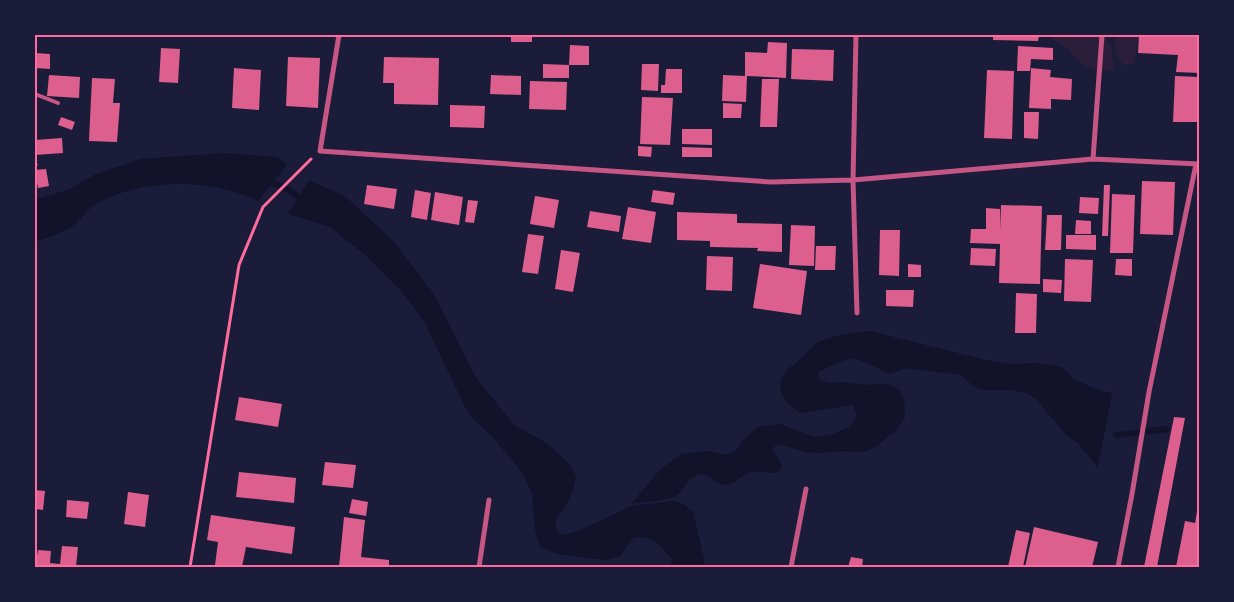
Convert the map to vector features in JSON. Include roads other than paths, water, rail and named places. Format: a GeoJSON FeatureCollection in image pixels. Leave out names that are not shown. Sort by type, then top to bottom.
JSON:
{"type":"FeatureCollection","features":[{"type":"Feature","properties":{"kind":"street"},"geometry":{"type":"LineString","coordinates":[[339,35],[320,151],[772,182],[853,180],[1093,159],[1198,164],[1149,392],[1118,567]]}},
{"type":"Feature","properties":{"kind":"street"},"geometry":{"type":"LineString","coordinates":[[856,35],[853,180],[857,313]]}},
{"type":"Feature","properties":{"kind":"street"},"geometry":{"type":"LineString","coordinates":[[1093,159],[1102,35]]}},
{"type":"Feature","properties":{"kind":"street"},"geometry":{"type":"LineString","coordinates":[[791,567],[806,489]]}},
{"type":"Feature","properties":{"kind":"street"},"geometry":{"type":"LineString","coordinates":[[479,567],[490,500]]}},
{"type":"Feature","properties":{"kind":"lane"},"geometry":{"type":"LineString","coordinates":[[35,94],[58,103]]}},
{"type":"Feature","properties":{"kind":"waterway"},"geometry":{"type":"LineString","coordinates":[[265,182],[282,186],[305,201]]}},
{"type":"Feature","properties":{"kind":"waterway"},"geometry":{"type":"LineString","coordinates":[[1116,435],[1167,429]]}}]}
